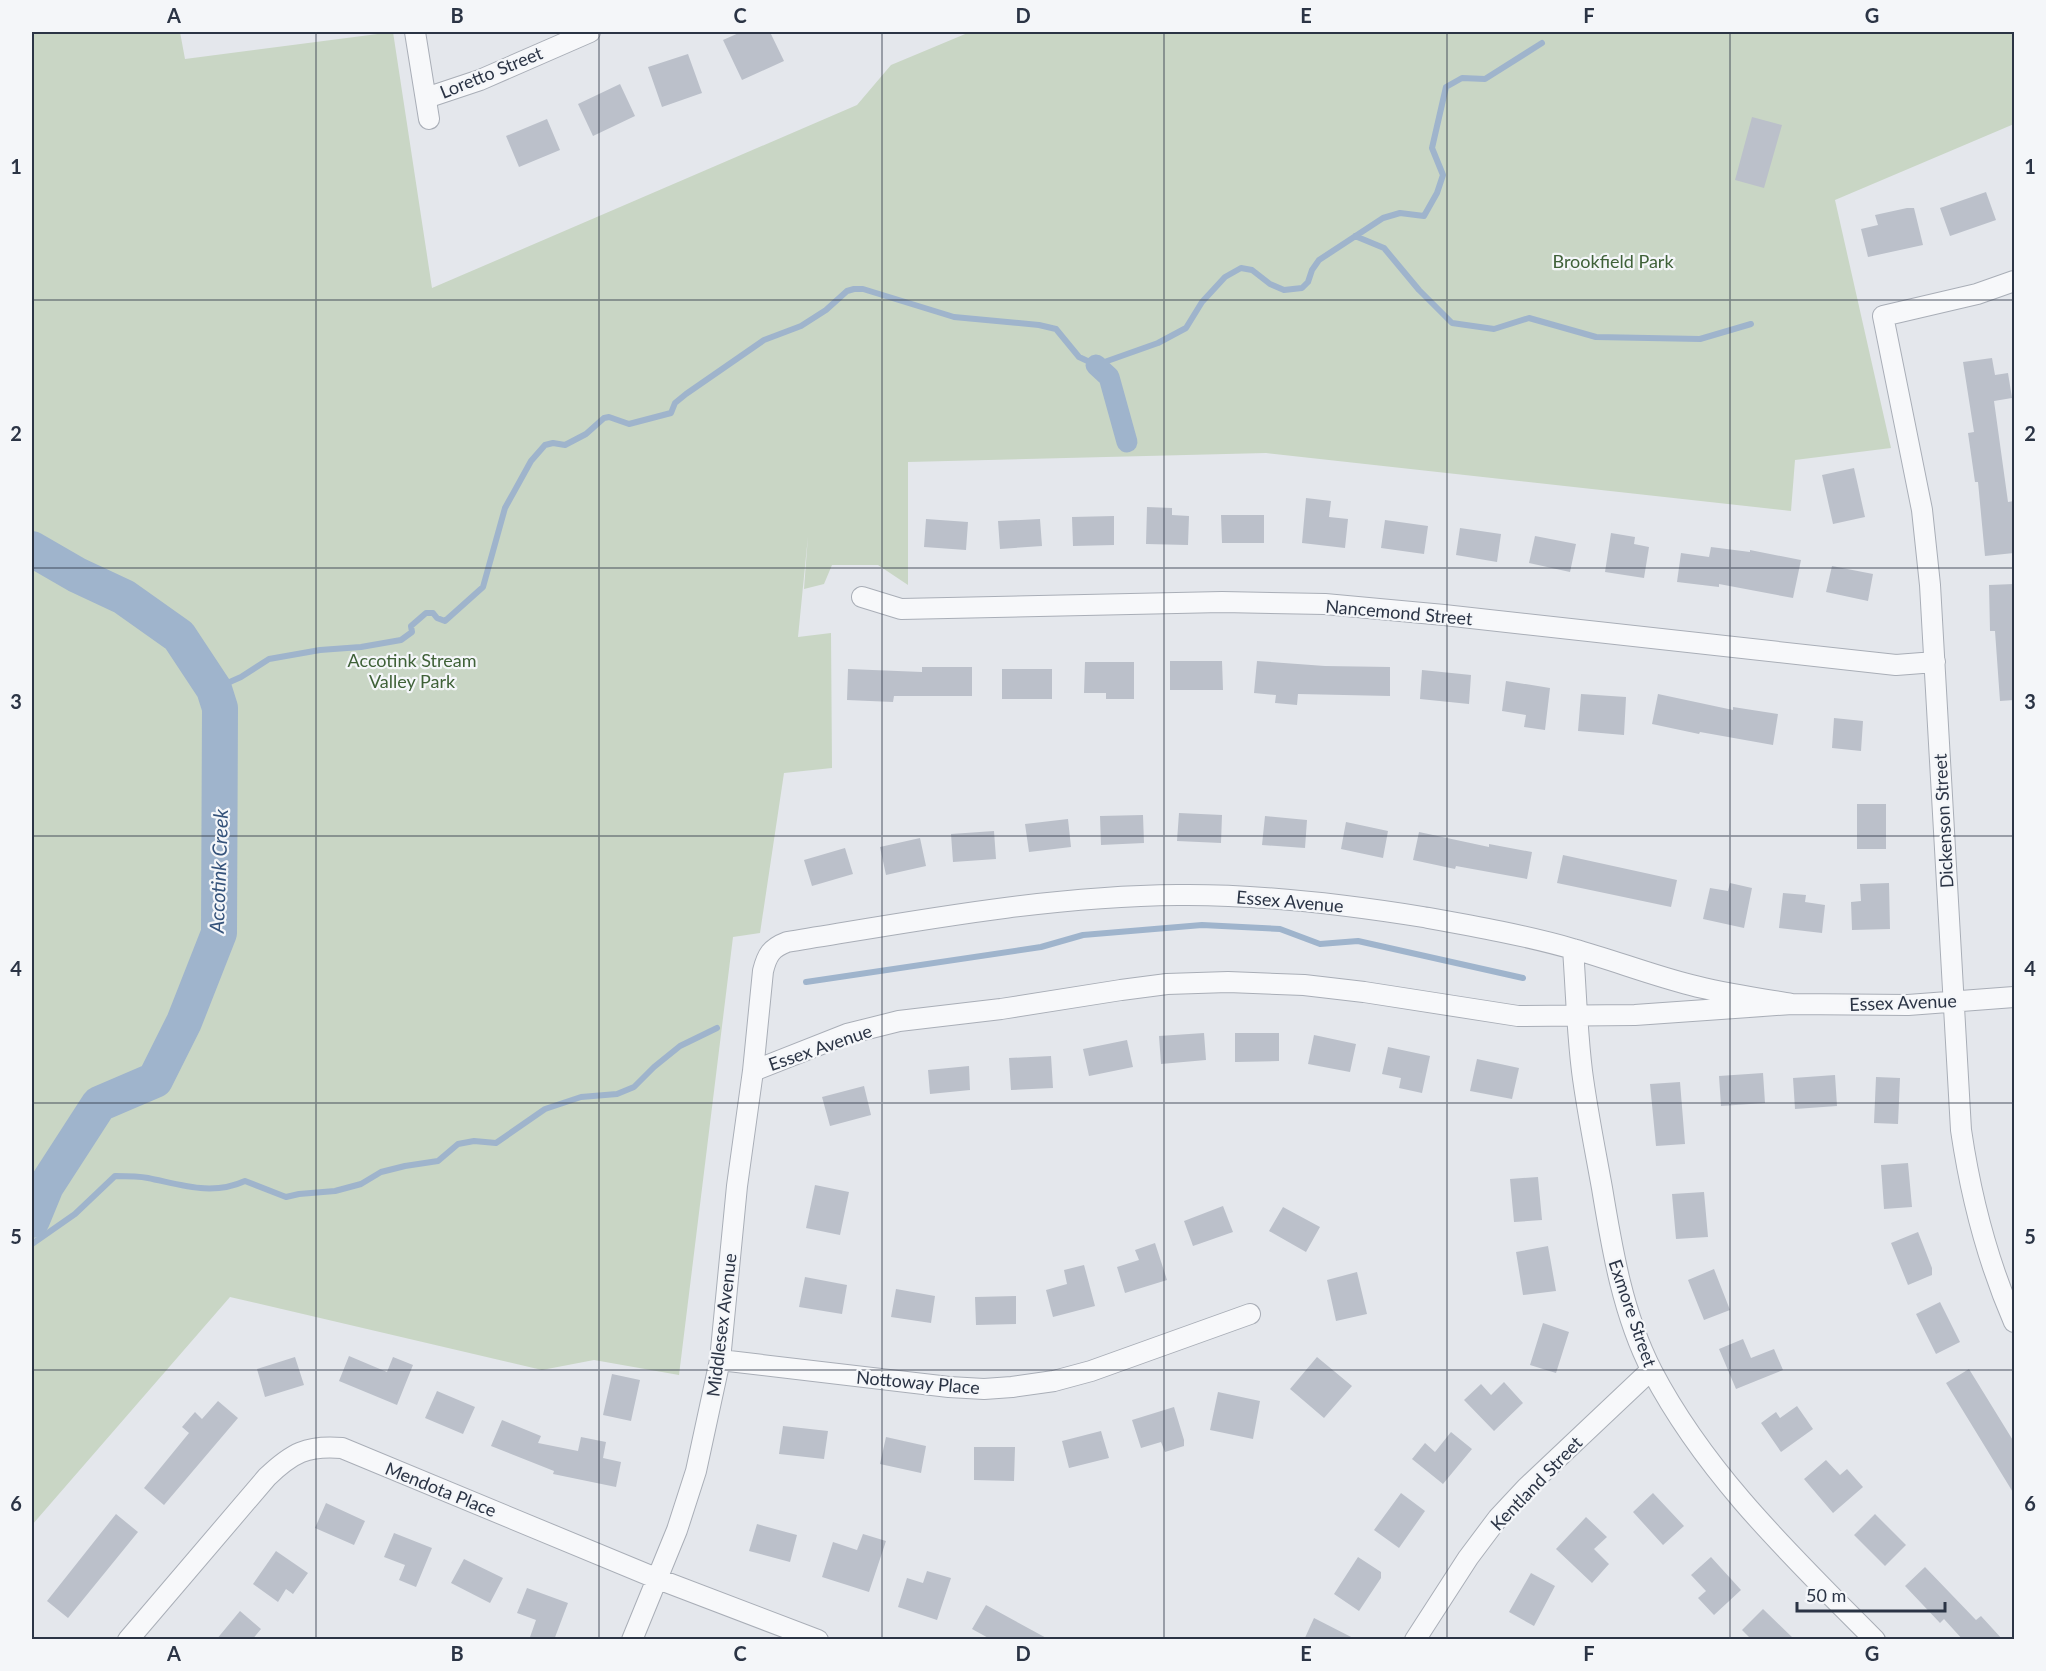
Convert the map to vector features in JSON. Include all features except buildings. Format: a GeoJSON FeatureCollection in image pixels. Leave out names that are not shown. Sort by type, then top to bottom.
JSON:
{"type":"FeatureCollection","features":[{"type":"Feature","properties":{"kind":"street"},"geometry":{"type":"LineString","coordinates":[[415,32],[429,119]]}},
{"type":"Feature","properties":{"kind":"street","name":"Loretto Street"},"geometry":{"type":"LineString","coordinates":[[426,98],[480,80],[590,32]]}},
{"type":"Feature","properties":{"kind":"street","name":"Dickenson Street"},"geometry":{"type":"LineString","coordinates":[[2014,280],[1977,294],[1883,316],[1922,510],[1930,585],[1961,1130],[1967,1172],[1986,1250],[2014,1322]]}},
{"type":"Feature","properties":{"kind":"street","name":"Nancemond Street"},"geometry":{"type":"LineString","coordinates":[[862,597],[901,609],[1222,602],[1325,604],[1896,665],[1935,662]]}},
{"type":"Feature","properties":{"kind":"street","name":"Essex Avenue"},"geometry":{"type":"LineString","coordinates":[[1792,1004],[1728,994],[1691,985],[1534,939],[1330,903],[1252,896],[1178,895],[1089,899],[972,912],[787,942],[771,950],[766,957],[763,971],[753,1071],[847,1034],[899,1022],[1167,984],[1228,982],[1304,986],[1364,992],[1518,1016],[1635,1015],[1792,1004],[1908,1005],[2014,997]]}},
{"type":"Feature","properties":{"kind":"street","name":"Exmore Street"},"geometry":{"type":"LineString","coordinates":[[1573,949],[1582,1072],[1612,1248],[1639,1341],[1672,1407],[1737,1496],[1774,1538],[1875,1640]]}},
{"type":"Feature","properties":{"kind":"street","name":"Middlesex Avenue"},"geometry":{"type":"LineString","coordinates":[[632,1640],[677,1530],[696,1471],[720,1359],[737,1186],[753,1071]]}},
{"type":"Feature","properties":{"kind":"street","name":"Nottoway Place"},"geometry":{"type":"LineString","coordinates":[[720,1359],[949,1388],[1012,1387],[1054,1381],[1091,1371],[1250,1314]]}},
{"type":"Feature","properties":{"kind":"street","name":"Kentland Street"},"geometry":{"type":"LineString","coordinates":[[1415,1640],[1468,1558],[1498,1518],[1526,1488],[1652,1370]]}},
{"type":"Feature","properties":{"kind":"street","name":"Mendota Place"},"geometry":{"type":"LineString","coordinates":[[128,1640],[267,1477],[298,1452],[324,1447],[342,1449],[658,1579],[818,1640]]}},
{"type":"Feature","properties":{"kind":"green space"},"geometry":{"type":"Polygon","coordinates":[[[32,32],[180,32],[185,59],[393,32],[432,288],[857,105],[891,65],[970,32],[2014,32],[2014,124],[1835,200],[1891,448],[1795,460],[1791,511],[1266,453],[908,462],[908,585],[878,565],[832,565],[824,584],[804,589],[808,536],[798,637],[831,633],[832,768],[784,773],[760,933],[733,937],[679,1375],[594,1360],[542,1370],[230,1297],[32,1525],[32,32]]]}},
{"type":"Feature","properties":{"kind":"waterway"},"geometry":{"type":"LineString","coordinates":[[214,689],[241,677],[269,659],[401,640],[412,632],[411,626],[426,613],[433,613],[437,618],[445,621],[483,587],[505,508],[531,461],[545,445],[553,443],[565,445],[586,434],[604,418],[609,417],[629,424],[671,413],[675,403],[686,394],[764,340],[801,326],[826,310],[847,291],[863,289],[954,317],[1039,325],[1056,329],[1079,357],[1096,365],[1158,343],[1186,328],[1202,302],[1225,277],[1241,268],[1252,270],[1270,284],[1284,290],[1302,288],[1308,282],[1319,260],[1383,218],[1400,213],[1424,216],[1437,193],[1443,175],[1432,148],[1446,87],[1462,78],[1485,79],[1542,43]]}},
{"type":"Feature","properties":{"kind":"waterway"},"geometry":{"type":"LineString","coordinates":[[1355,236],[1384,248],[1419,290],[1452,323],[1494,329],[1529,318],[1596,337],[1700,339],[1751,324]]}},
{"type":"Feature","properties":{"kind":"waterway"},"geometry":{"type":"LineString","coordinates":[[1096,365],[1109,377],[1127,442]]}},
{"type":"Feature","properties":{"kind":"waterway","name":"Accotink Creek"},"geometry":{"type":"LineString","coordinates":[[32,549],[77,575],[124,597],[179,636],[214,689],[220,708],[219,933],[184,1022],[155,1080],[99,1104],[46,1186],[32,1220]]}},
{"type":"Feature","properties":{"kind":"waterway"},"geometry":{"type":"LineString","coordinates":[[806,982],[1041,947],[1083,935],[1202,925],[1280,929],[1320,944],[1358,941],[1523,978]]}},
{"type":"Feature","properties":{"kind":"waterway"},"geometry":{"type":"LineString","coordinates":[[32,1244],[75,1214],[115,1176],[144,1177],[197,1188],[221,1188],[245,1181],[286,1197],[335,1191],[361,1184],[381,1172],[438,1161],[458,1144],[474,1141],[496,1143],[545,1109],[581,1097],[617,1094],[634,1087],[680,1046],[717,1028]]}},
{"type":"Feature","properties":{"kind":"park label","name":"Brookfield Park"},"geometry":{"type":"Point","coordinates":[1613,261]}},
{"type":"Feature","properties":{"kind":"park label","name":"Accotink Stream Valley Park"},"geometry":{"type":"Point","coordinates":[412,670]}}]}
